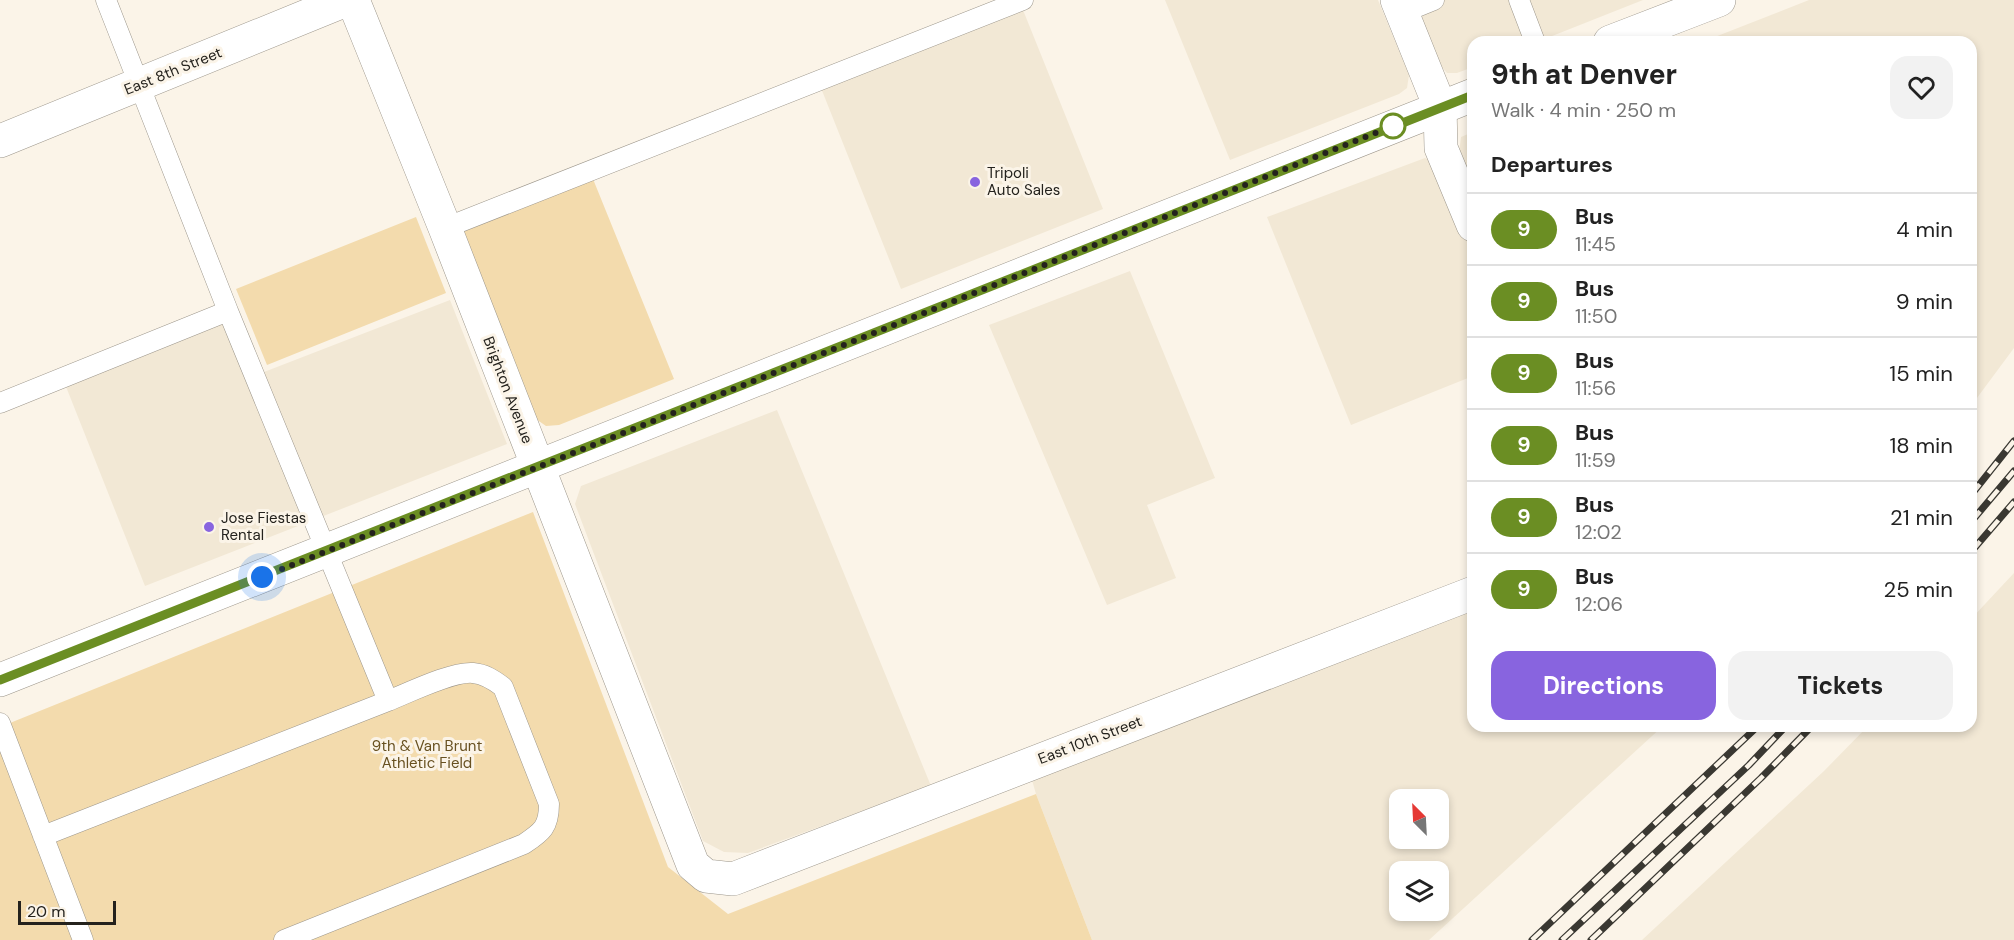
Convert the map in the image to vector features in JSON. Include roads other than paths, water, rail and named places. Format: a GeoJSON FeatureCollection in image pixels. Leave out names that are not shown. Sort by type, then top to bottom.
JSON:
{"type":"FeatureCollection","features":[{"type":"Feature","properties":{"kind":"street","name":"East 8th Street"},"geometry":{"type":"LineString","coordinates":[[0,141],[346,0]]}},
{"type":"Feature","properties":{"kind":"street","name":"Brighton Avenue"},"geometry":{"type":"LineString","coordinates":[[353,0],[445,228],[693,865],[706,876]]}},
{"type":"Feature","properties":{"kind":"street"},"geometry":{"type":"LineString","coordinates":[[1626,36],[1719,0]]}},
{"type":"Feature","properties":{"kind":"street"},"geometry":{"type":"LineString","coordinates":[[1400,6],[1440,107],[1442,148],[1467,210]]}},
{"type":"Feature","properties":{"kind":"street"},"geometry":{"type":"LineString","coordinates":[[0,680],[1467,97]]}},
{"type":"Feature","properties":{"kind":"street","name":"East 10th Street"},"geometry":{"type":"LineString","coordinates":[[706,876],[734,879],[1467,595]]}},
{"type":"Feature","properties":{"kind":"lane"},"geometry":{"type":"LineString","coordinates":[[106,0],[228,311],[388,701]]}},
{"type":"Feature","properties":{"kind":"lane"},"geometry":{"type":"LineString","coordinates":[[445,228],[1023,0]]}},
{"type":"Feature","properties":{"kind":"lane"},"geometry":{"type":"LineString","coordinates":[[1400,6],[1434,0]]}},
{"type":"Feature","properties":{"kind":"lane"},"geometry":{"type":"LineString","coordinates":[[1519,0],[1533,36]]}},
{"type":"Feature","properties":{"kind":"lane"},"geometry":{"type":"LineString","coordinates":[[0,403],[228,311]]}},
{"type":"Feature","properties":{"kind":"lane"},"geometry":{"type":"LineString","coordinates":[[44,836],[460,674],[474,673],[489,677],[503,687],[549,804],[549,818],[540,833],[524,844],[284,940]]}},
{"type":"Feature","properties":{"kind":"lane"},"geometry":{"type":"LineString","coordinates":[[0,723],[83,940]]}},
{"type":"Feature","properties":{"kind":"railway"},"geometry":{"type":"LineString","coordinates":[[1977,487],[2014,441]]}},
{"type":"Feature","properties":{"kind":"railway"},"geometry":{"type":"LineString","coordinates":[[1977,515],[2014,471]]}},
{"type":"Feature","properties":{"kind":"railway"},"geometry":{"type":"LineString","coordinates":[[1977,545],[2014,502]]}},
{"type":"Feature","properties":{"kind":"railway"},"geometry":{"type":"LineString","coordinates":[[1532,940],[1752,732]]}},
{"type":"Feature","properties":{"kind":"railway"},"geometry":{"type":"LineString","coordinates":[[1562,940],[1749,765],[1780,732]]}},
{"type":"Feature","properties":{"kind":"railway"},"geometry":{"type":"LineString","coordinates":[[1591,940],[1806,732]]}},
{"type":"Feature","properties":{"kind":"place","name":"Tripoli Auto Sales"},"geometry":{"type":"Point","coordinates":[975,182]}},
{"type":"Feature","properties":{"kind":"place","name":"Jose Fiestas Rental"},"geometry":{"type":"Point","coordinates":[209,527]}},
{"type":"Feature","properties":{"kind":"park label","name":"9th & Van Brunt Athletic Field"},"geometry":{"type":"Point","coordinates":[427,754]}}]}
